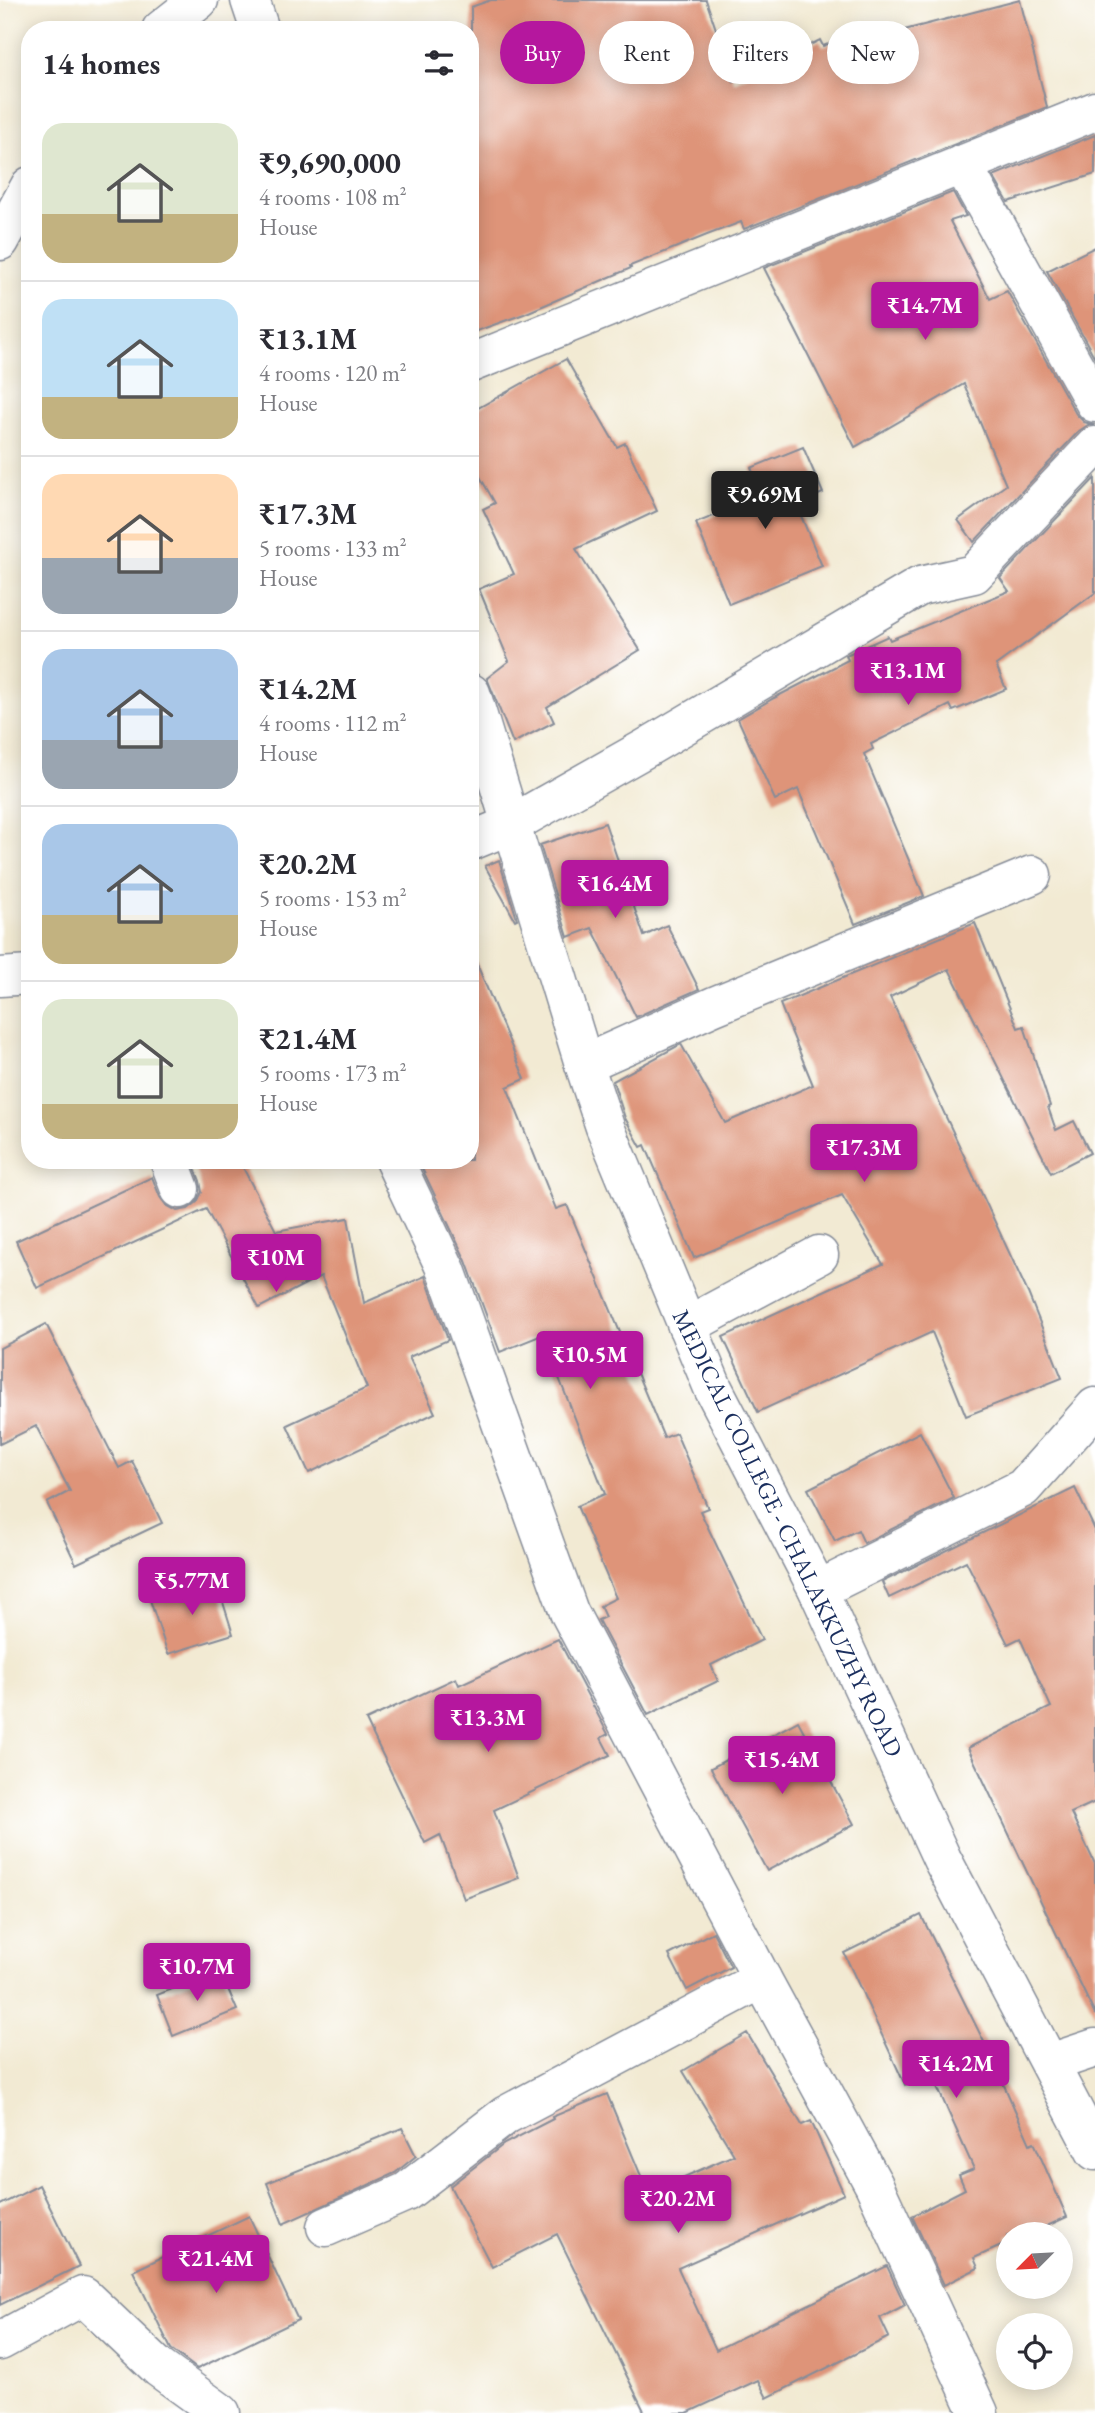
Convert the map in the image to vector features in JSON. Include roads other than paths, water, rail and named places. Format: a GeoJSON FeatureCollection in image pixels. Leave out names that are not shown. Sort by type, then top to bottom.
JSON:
{"type":"FeatureCollection","features":[{"type":"Feature","properties":{"kind":"street"},"geometry":{"type":"LineString","coordinates":[[172,21],[199,0]]}},
{"type":"Feature","properties":{"kind":"street"},"geometry":{"type":"LineString","coordinates":[[250,0],[257,21]]}},
{"type":"Feature","properties":{"kind":"street"},"geometry":{"type":"LineString","coordinates":[[479,360],[1095,111]]}},
{"type":"Feature","properties":{"kind":"street"},"geometry":{"type":"LineString","coordinates":[[962,164],[1095,403]]}},
{"type":"Feature","properties":{"kind":"street"},"geometry":{"type":"LineString","coordinates":[[0,241],[21,203]]}},
{"type":"Feature","properties":{"kind":"street"},"geometry":{"type":"LineString","coordinates":[[479,838],[510,825],[920,586],[974,574],[1095,446]]}},
{"type":"Feature","properties":{"kind":"street","name":"MEDICAL COLLEGE - CHALAKKUZHY ROAD"},"geometry":{"type":"LineString","coordinates":[[479,720],[583,1065],[605,1127],[713,1388],[818,1590],[942,1859],[1095,2151]]}},
{"type":"Feature","properties":{"kind":"street"},"geometry":{"type":"LineString","coordinates":[[583,1065],[714,1006],[1032,875]]}},
{"type":"Feature","properties":{"kind":"street"},"geometry":{"type":"LineString","coordinates":[[0,977],[21,976]]}},
{"type":"Feature","properties":{"kind":"street"},"geometry":{"type":"LineString","coordinates":[[398,1169],[446,1270],[569,1612],[874,2185],[979,2413]]}},
{"type":"Feature","properties":{"kind":"street"},"geometry":{"type":"LineString","coordinates":[[687,1326],[819,1255]]}},
{"type":"Feature","properties":{"kind":"street"},"geometry":{"type":"LineString","coordinates":[[818,1590],[1023,1488],[1095,1407]]}},
{"type":"Feature","properties":{"kind":"street"},"geometry":{"type":"LineString","coordinates":[[326,2227],[406,2192],[506,2115],[762,1979]]}},
{"type":"Feature","properties":{"kind":"street"},"geometry":{"type":"LineString","coordinates":[[1050,2063],[1095,2048]]}},
{"type":"Feature","properties":{"kind":"street"},"geometry":{"type":"LineString","coordinates":[[0,2341],[83,2296],[159,2368],[221,2413]]}}]}
